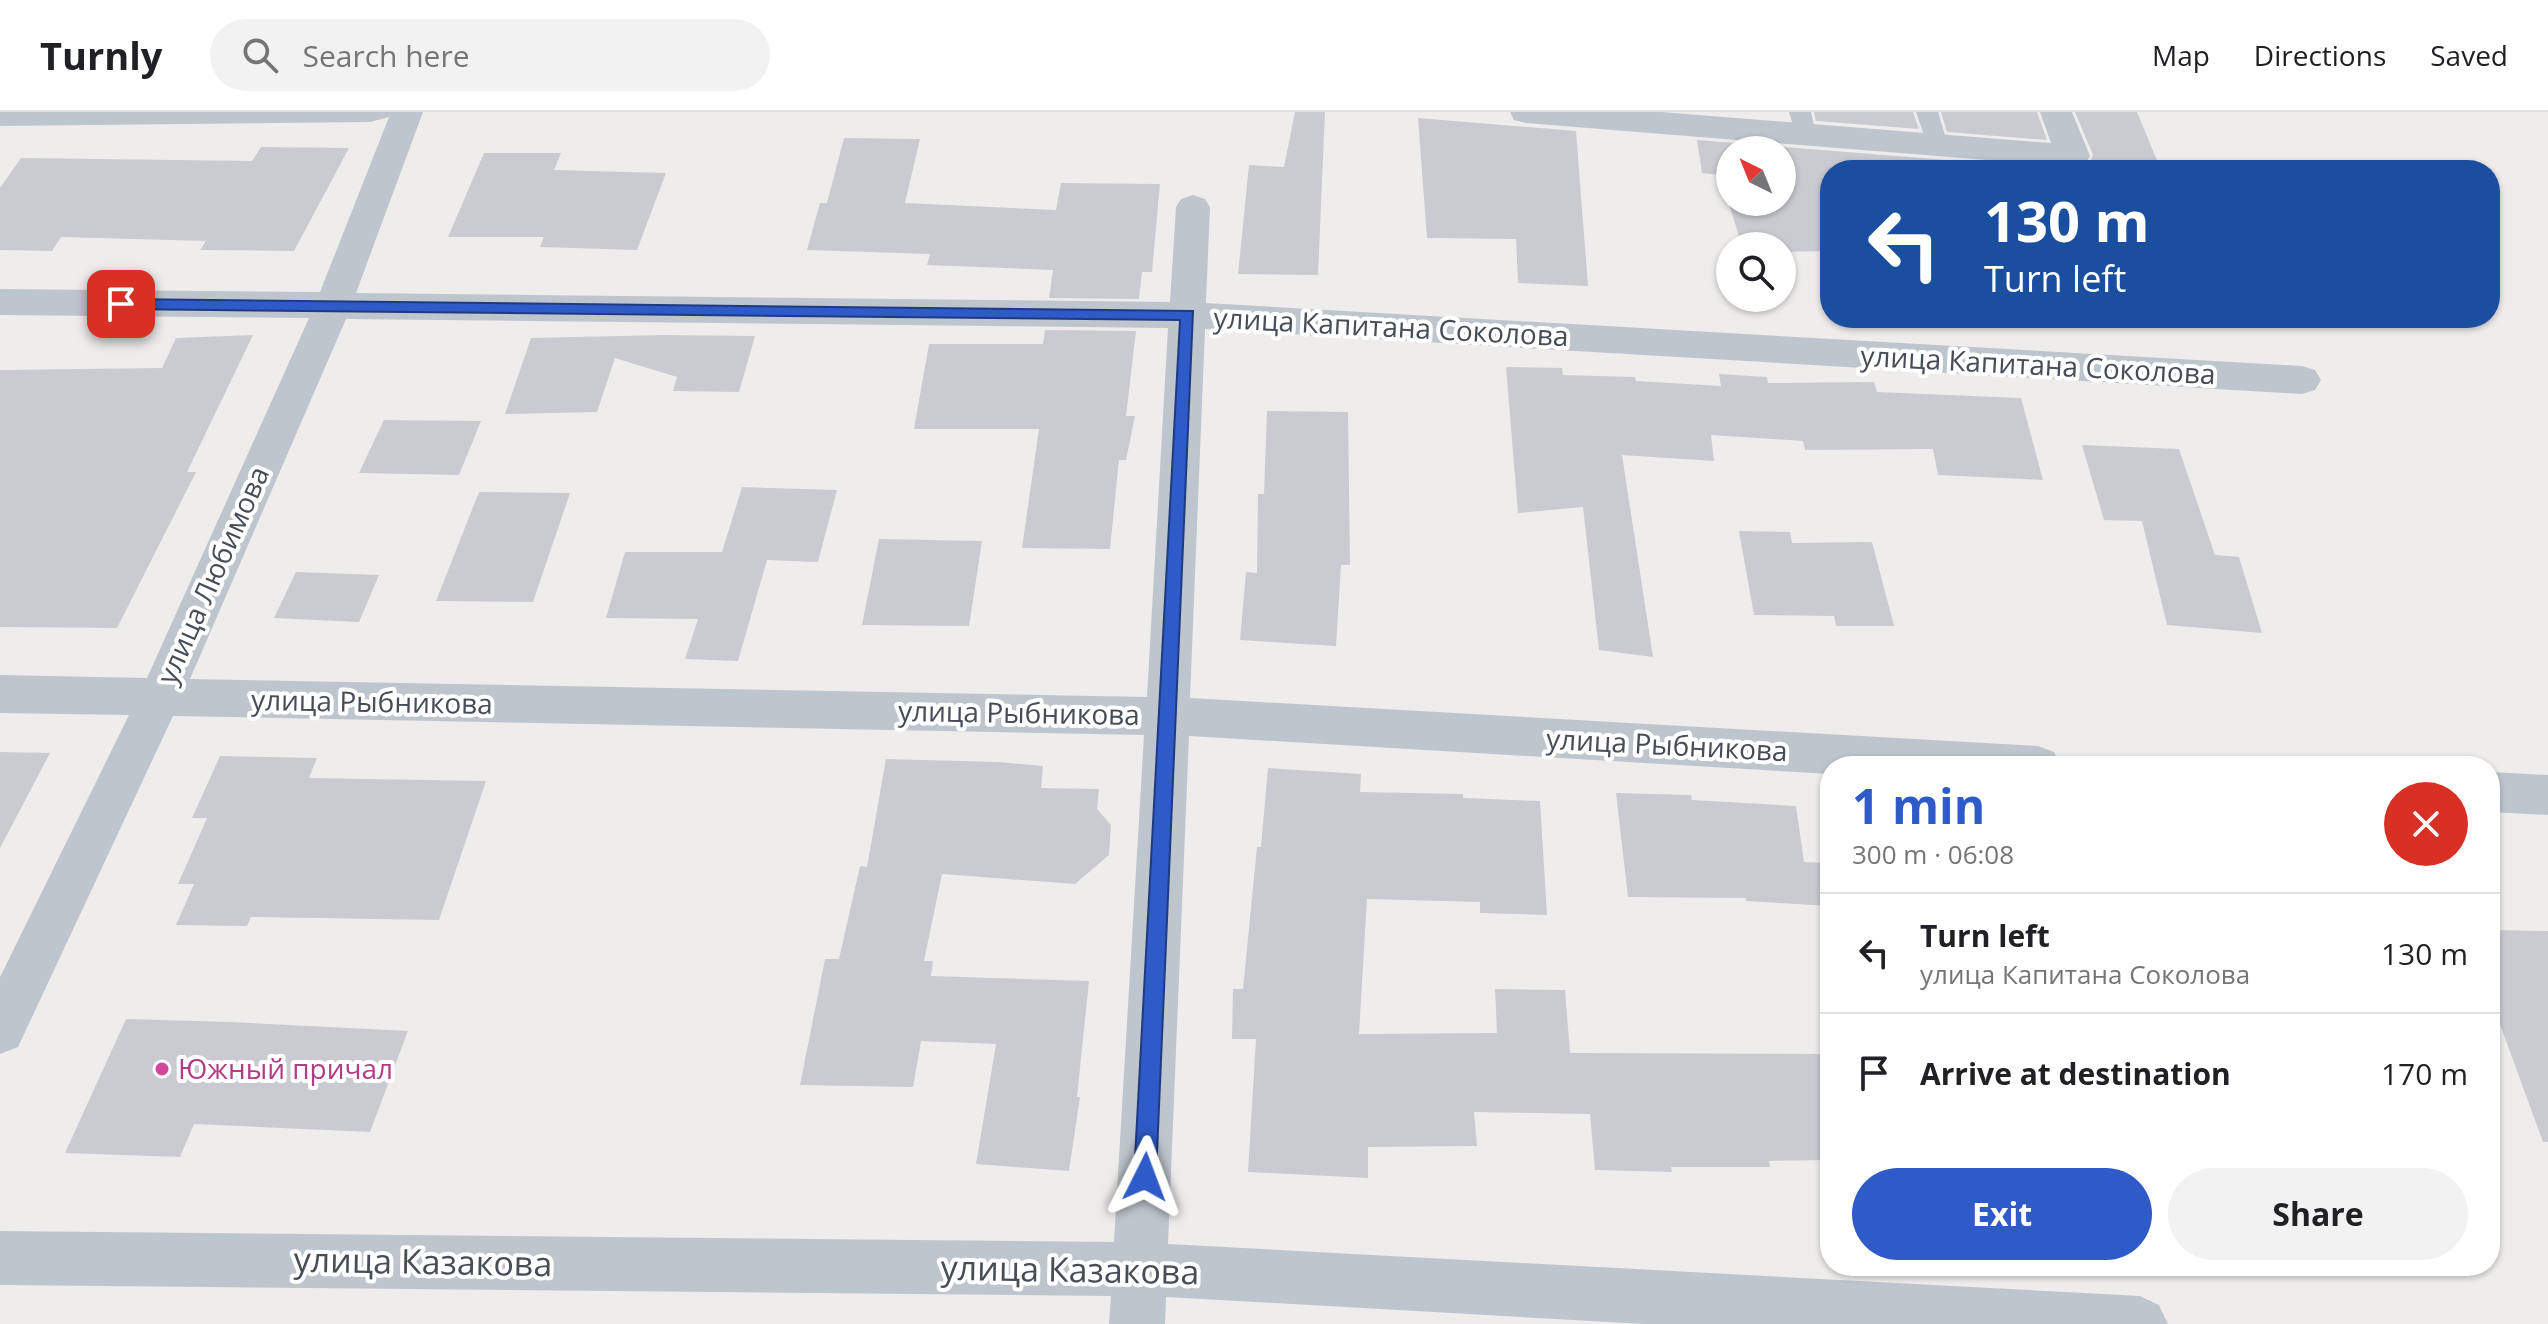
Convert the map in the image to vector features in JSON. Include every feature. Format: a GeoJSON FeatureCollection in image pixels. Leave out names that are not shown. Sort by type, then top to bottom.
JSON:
{"type":"FeatureCollection","features":[{"type":"Feature","properties":{"kind":"street","name":"улица Любимова"},"geometry":{"type":"LineString","coordinates":[[0,1030],[159,699],[332,308],[407,112]]}},
{"type":"Feature","properties":{"kind":"street"},"geometry":{"type":"LineString","coordinates":[[1526,112],[1802,123],[2053,160]]}},
{"type":"Feature","properties":{"kind":"street"},"geometry":{"type":"LineString","coordinates":[[2056,112],[2075,160]]}},
{"type":"Feature","properties":{"kind":"street"},"geometry":{"type":"LineString","coordinates":[[1137,1324],[1193,207]]}},
{"type":"Feature","properties":{"kind":"street","name":"улица Капитана Соколова"},"geometry":{"type":"LineString","coordinates":[[0,302],[1188,315],[2302,380]]}},
{"type":"Feature","properties":{"kind":"street","name":"улица Рыбникова"},"geometry":{"type":"LineString","coordinates":[[0,694],[1167,716],[1864,756]]}},
{"type":"Feature","properties":{"kind":"street"},"geometry":{"type":"LineString","coordinates":[[2500,793],[2548,795]]}},
{"type":"Feature","properties":{"kind":"street","name":"улица Казакова"},"geometry":{"type":"LineString","coordinates":[[0,1258],[1140,1269],[2140,1324]]}},
{"type":"Feature","properties":{"kind":"lane"},"geometry":{"type":"LineString","coordinates":[[0,119],[370,115],[381,112]]}},
{"type":"Feature","properties":{"kind":"lane"},"geometry":{"type":"LineString","coordinates":[[1927,112],[1937,145]]}},
{"type":"Feature","properties":{"kind":"building"},"geometry":{"type":"Polygon","coordinates":[[[1295,112],[1325,112],[1318,275],[1238,274],[1249,165],[1284,167],[1295,112]]]}},
{"type":"Feature","properties":{"kind":"building"},"geometry":{"type":"Polygon","coordinates":[[[1814,112],[1913,112],[1919,129],[1816,121],[1814,112]]]}},
{"type":"Feature","properties":{"kind":"building"},"geometry":{"type":"Polygon","coordinates":[[[1941,112],[2037,112],[2047,140],[1947,132],[1941,112]]]}},
{"type":"Feature","properties":{"kind":"building"},"geometry":{"type":"Polygon","coordinates":[[[2075,112],[2137,112],[2157,160],[2091,160],[2093,155],[2075,112]]]}},
{"type":"Feature","properties":{"kind":"building"},"geometry":{"type":"Polygon","coordinates":[[[1418,118],[1576,131],[1588,286],[1518,283],[1516,239],[1427,238],[1418,118]]]}},
{"type":"Feature","properties":{"kind":"building"},"geometry":{"type":"Polygon","coordinates":[[[844,138],[920,139],[905,203],[1056,210],[1061,183],[1160,184],[1152,272],[1142,272],[1139,299],[1049,298],[1053,270],[927,265],[930,254],[807,250],[820,203],[827,203],[844,138]]]}},
{"type":"Feature","properties":{"kind":"building"},"geometry":{"type":"Polygon","coordinates":[[[1697,140],[1716,142],[1716,175],[1702,173],[1697,140]]]}},
{"type":"Feature","properties":{"kind":"building"},"geometry":{"type":"Polygon","coordinates":[[[261,147],[349,148],[294,251],[200,250],[206,241],[61,237],[52,251],[0,250],[0,188],[21,158],[252,161],[261,147]]]}},
{"type":"Feature","properties":{"kind":"building"},"geometry":{"type":"Polygon","coordinates":[[[1796,148],[1948,160],[1820,160],[1820,251],[1796,252],[1796,232],[1738,232],[1733,216],[1796,216],[1796,148]]]}},
{"type":"Feature","properties":{"kind":"building"},"geometry":{"type":"Polygon","coordinates":[[[484,153],[561,153],[554,170],[666,173],[637,250],[540,247],[544,237],[448,237],[484,153]]]}},
{"type":"Feature","properties":{"kind":"building"},"geometry":{"type":"Polygon","coordinates":[[[1045,330],[1136,331],[1126,416],[1135,416],[1126,460],[1119,460],[1110,549],[1022,548],[1039,429],[914,429],[929,344],[1043,344],[1045,330]]]}},
{"type":"Feature","properties":{"kind":"building"},"geometry":{"type":"Polygon","coordinates":[[[253,335],[187,472],[196,472],[117,628],[0,627],[0,370],[162,368],[176,338],[253,335]]]}},
{"type":"Feature","properties":{"kind":"building"},"geometry":{"type":"Polygon","coordinates":[[[755,336],[739,392],[673,391],[677,377],[615,358],[597,412],[505,414],[531,338],[755,336]]]}},
{"type":"Feature","properties":{"kind":"building"},"geometry":{"type":"Polygon","coordinates":[[[1506,367],[1562,368],[1563,375],[1635,377],[1636,381],[1721,386],[1719,374],[1767,377],[1768,383],[1874,382],[1877,392],[2021,398],[2043,480],[1938,475],[1933,449],[1805,450],[1803,441],[1711,435],[1714,461],[1622,455],[1653,657],[1599,650],[1583,507],[1518,513],[1506,367]]]}},
{"type":"Feature","properties":{"kind":"building"},"geometry":{"type":"Polygon","coordinates":[[[1267,411],[1348,412],[1350,565],[1341,565],[1336,646],[1240,640],[1246,572],[1257,573],[1258,494],[1264,494],[1267,411]]]}},
{"type":"Feature","properties":{"kind":"building"},"geometry":{"type":"Polygon","coordinates":[[[384,420],[481,421],[459,475],[359,473],[384,420]]]}},
{"type":"Feature","properties":{"kind":"building"},"geometry":{"type":"Polygon","coordinates":[[[2082,445],[2179,449],[2215,555],[2239,557],[2262,633],[2167,625],[2142,521],[2104,520],[2082,445]]]}},
{"type":"Feature","properties":{"kind":"building"},"geometry":{"type":"Polygon","coordinates":[[[742,487],[837,490],[818,562],[767,560],[738,661],[685,659],[698,619],[606,618],[625,552],[722,552],[742,487]]]}},
{"type":"Feature","properties":{"kind":"building"},"geometry":{"type":"Polygon","coordinates":[[[479,492],[570,493],[533,602],[436,601],[479,492]]]}},
{"type":"Feature","properties":{"kind":"building"},"geometry":{"type":"Polygon","coordinates":[[[1739,531],[1790,532],[1792,543],[1872,542],[1894,626],[1836,626],[1834,616],[1754,615],[1739,531]]]}},
{"type":"Feature","properties":{"kind":"building"},"geometry":{"type":"Polygon","coordinates":[[[879,539],[982,541],[969,626],[862,625],[879,539]]]}},
{"type":"Feature","properties":{"kind":"building"},"geometry":{"type":"Polygon","coordinates":[[[296,572],[379,575],[359,622],[274,618],[296,572]]]}},
{"type":"Feature","properties":{"kind":"building"},"geometry":{"type":"Polygon","coordinates":[[[0,752],[50,753],[0,848],[0,752]]]}},
{"type":"Feature","properties":{"kind":"building"},"geometry":{"type":"Polygon","coordinates":[[[220,756],[317,758],[309,778],[486,781],[439,920],[251,917],[247,926],[176,925],[194,884],[178,884],[207,818],[192,818],[220,756]]]}},
{"type":"Feature","properties":{"kind":"building"},"geometry":{"type":"Polygon","coordinates":[[[886,759],[1043,766],[1041,788],[1099,789],[1097,809],[1111,825],[1109,855],[1075,884],[942,874],[924,961],[933,961],[931,976],[1089,981],[1077,1097],[1080,1097],[1069,1171],[976,1164],[996,1044],[921,1041],[913,1087],[800,1085],[825,959],[839,959],[860,866],[867,867],[886,759]]]}},
{"type":"Feature","properties":{"kind":"building"},"geometry":{"type":"Polygon","coordinates":[[[1268,768],[1361,774],[1360,792],[1463,794],[1463,798],[1540,801],[1547,915],[1480,913],[1480,902],[1367,899],[1359,1034],[1497,1033],[1495,989],[1565,990],[1570,1053],[1820,1054],[1820,1160],[1769,1161],[1770,1167],[1671,1167],[1672,1172],[1595,1170],[1590,1114],[1474,1112],[1477,1146],[1368,1147],[1368,1178],[1248,1172],[1256,1039],[1232,1039],[1233,989],[1243,989],[1257,847],[1261,847],[1268,768]]]}},
{"type":"Feature","properties":{"kind":"building"},"geometry":{"type":"Polygon","coordinates":[[[1616,793],[1691,795],[1692,800],[1796,806],[1804,862],[1820,863],[1820,905],[1746,901],[1746,898],[1628,897],[1616,793]]]}},
{"type":"Feature","properties":{"kind":"building"},"geometry":{"type":"Polygon","coordinates":[[[2500,930],[2548,931],[2548,1142],[2543,1142],[2500,1024],[2500,930]]]}},
{"type":"Feature","properties":{"kind":"building"},"geometry":{"type":"Polygon","coordinates":[[[126,1019],[408,1031],[370,1132],[194,1124],[180,1157],[65,1153],[126,1019]]]}},
{"type":"Feature","properties":{"kind":"place","name":"Южный причал"},"geometry":{"type":"Point","coordinates":[162,1069]}},
{"type":"Feature","properties":{"kind":"route"},"geometry":{"type":"LineString","coordinates":[[121,304],[1188,315],[1145,1177]]}}]}
